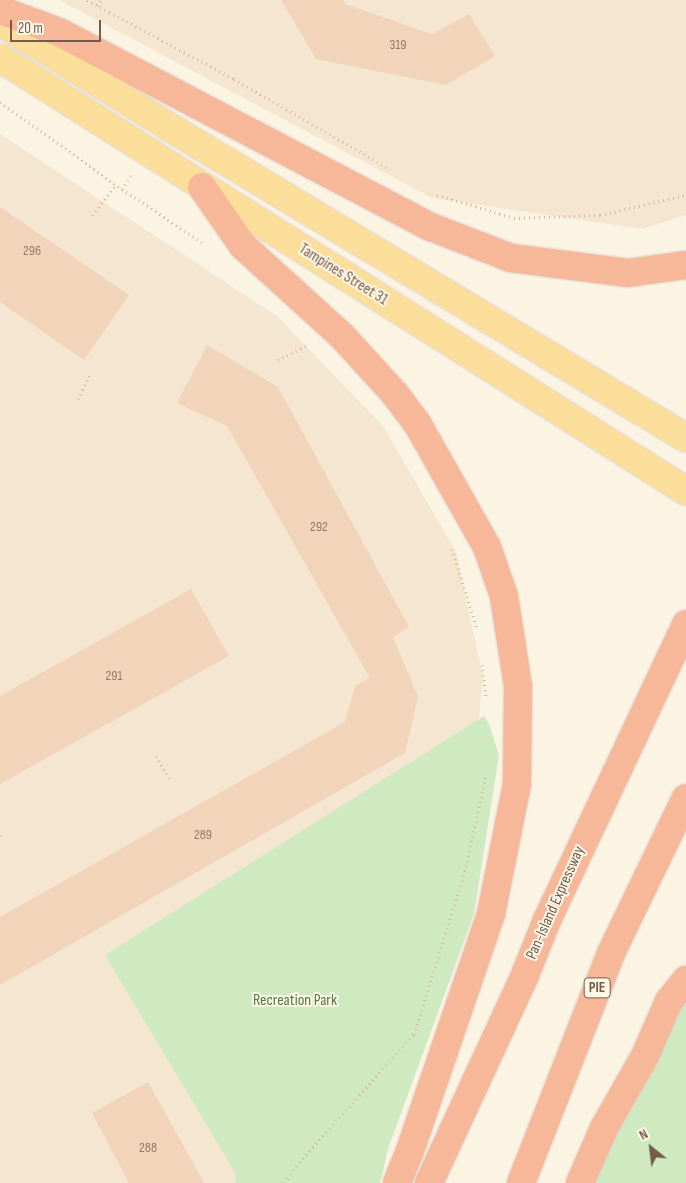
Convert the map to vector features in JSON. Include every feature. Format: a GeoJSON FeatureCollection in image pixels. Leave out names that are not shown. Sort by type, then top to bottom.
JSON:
{"type":"FeatureCollection","features":[{"type":"Feature","properties":{"kind":"highway"},"geometry":{"type":"LineString","coordinates":[[0,10],[59,32],[431,227],[511,258],[628,273],[686,265]]}},
{"type":"Feature","properties":{"kind":"highway"},"geometry":{"type":"LineString","coordinates":[[202,187],[243,246],[342,336],[395,394],[417,423],[487,547],[504,596],[518,686],[518,784],[491,914],[397,1183]]}},
{"type":"Feature","properties":{"kind":"highway","name":"Pan-Island Expressway"},"geometry":{"type":"LineString","coordinates":[[429,1183],[680,634]]}},
{"type":"Feature","properties":{"kind":"highway","name":"PIE"},"geometry":{"type":"LineString","coordinates":[[521,1183],[611,953],[686,798]]}},
{"type":"Feature","properties":{"kind":"highway"},"geometry":{"type":"LineString","coordinates":[[580,1183],[604,1128],[644,1056],[669,1001],[686,980]]}},
{"type":"Feature","properties":{"kind":"main road"},"geometry":{"type":"LineString","coordinates":[[0,22],[166,125],[686,438]]}},
{"type":"Feature","properties":{"kind":"main road","name":"Tampines Street 31"},"geometry":{"type":"LineString","coordinates":[[0,58],[686,491]]}},
{"type":"Feature","properties":{"kind":"path"},"geometry":{"type":"LineString","coordinates":[[87,0],[234,78],[395,173]]}},
{"type":"Feature","properties":{"kind":"path"},"geometry":{"type":"LineString","coordinates":[[98,6],[101,0]]}},
{"type":"Feature","properties":{"kind":"path"},"geometry":{"type":"LineString","coordinates":[[0,102],[209,247]]}},
{"type":"Feature","properties":{"kind":"path"},"geometry":{"type":"LineString","coordinates":[[92,215],[116,184]]}},
{"type":"Feature","properties":{"kind":"path"},"geometry":{"type":"LineString","coordinates":[[429,192],[514,218],[600,214],[686,195]]}},
{"type":"Feature","properties":{"kind":"path"},"geometry":{"type":"LineString","coordinates":[[278,360],[312,343]]}},
{"type":"Feature","properties":{"kind":"path"},"geometry":{"type":"LineString","coordinates":[[78,399],[90,374]]}},
{"type":"Feature","properties":{"kind":"path"},"geometry":{"type":"LineString","coordinates":[[451,548],[478,634]]}},
{"type":"Feature","properties":{"kind":"path"},"geometry":{"type":"LineString","coordinates":[[482,660],[486,704]]}},
{"type":"Feature","properties":{"kind":"path"},"geometry":{"type":"LineString","coordinates":[[156,756],[169,778]]}},
{"type":"Feature","properties":{"kind":"path"},"geometry":{"type":"LineString","coordinates":[[284,1183],[296,1166],[414,1034],[465,871],[486,771]]}},
{"type":"Feature","properties":{"kind":"shaded area"},"geometry":{"type":"Polygon","coordinates":[[[59,0],[686,0],[686,215],[643,229],[432,198],[59,0]]]}},
{"type":"Feature","properties":{"kind":"shaded area"},"geometry":{"type":"Polygon","coordinates":[[[0,134],[277,316],[383,426],[456,552],[483,678],[468,825],[354,1183],[0,1183],[0,134]]]}},
{"type":"Feature","properties":{"kind":"green space","name":"Recreation Park"},"geometry":{"type":"Polygon","coordinates":[[[484,716],[489,724],[499,755],[474,914],[388,1149],[380,1183],[236,1183],[235,1172],[105,955],[484,716]]]}},
{"type":"Feature","properties":{"kind":"green space"},"geometry":{"type":"Polygon","coordinates":[[[686,998],[686,1183],[593,1183],[616,1131],[686,998]]]}},
{"type":"Feature","properties":{"kind":"building"},"geometry":{"type":"Polygon","coordinates":[[[281,0],[343,0],[345,4],[432,34],[469,14],[495,56],[446,85],[316,59],[281,0]]]}},
{"type":"Feature","properties":{"kind":"building"},"geometry":{"type":"Polygon","coordinates":[[[0,207],[129,295],[84,360],[0,302],[0,207]]]}},
{"type":"Feature","properties":{"kind":"building"},"geometry":{"type":"Polygon","coordinates":[[[207,345],[278,387],[409,627],[393,637],[418,697],[405,753],[0,985],[0,917],[345,722],[355,686],[370,678],[227,426],[177,403],[207,345]]]}},
{"type":"Feature","properties":{"kind":"building"},"geometry":{"type":"Polygon","coordinates":[[[191,589],[229,656],[0,784],[0,696],[191,589]]]}},
{"type":"Feature","properties":{"kind":"building"},"geometry":{"type":"Polygon","coordinates":[[[148,1082],[204,1183],[129,1183],[92,1113],[148,1082]]]}}]}
